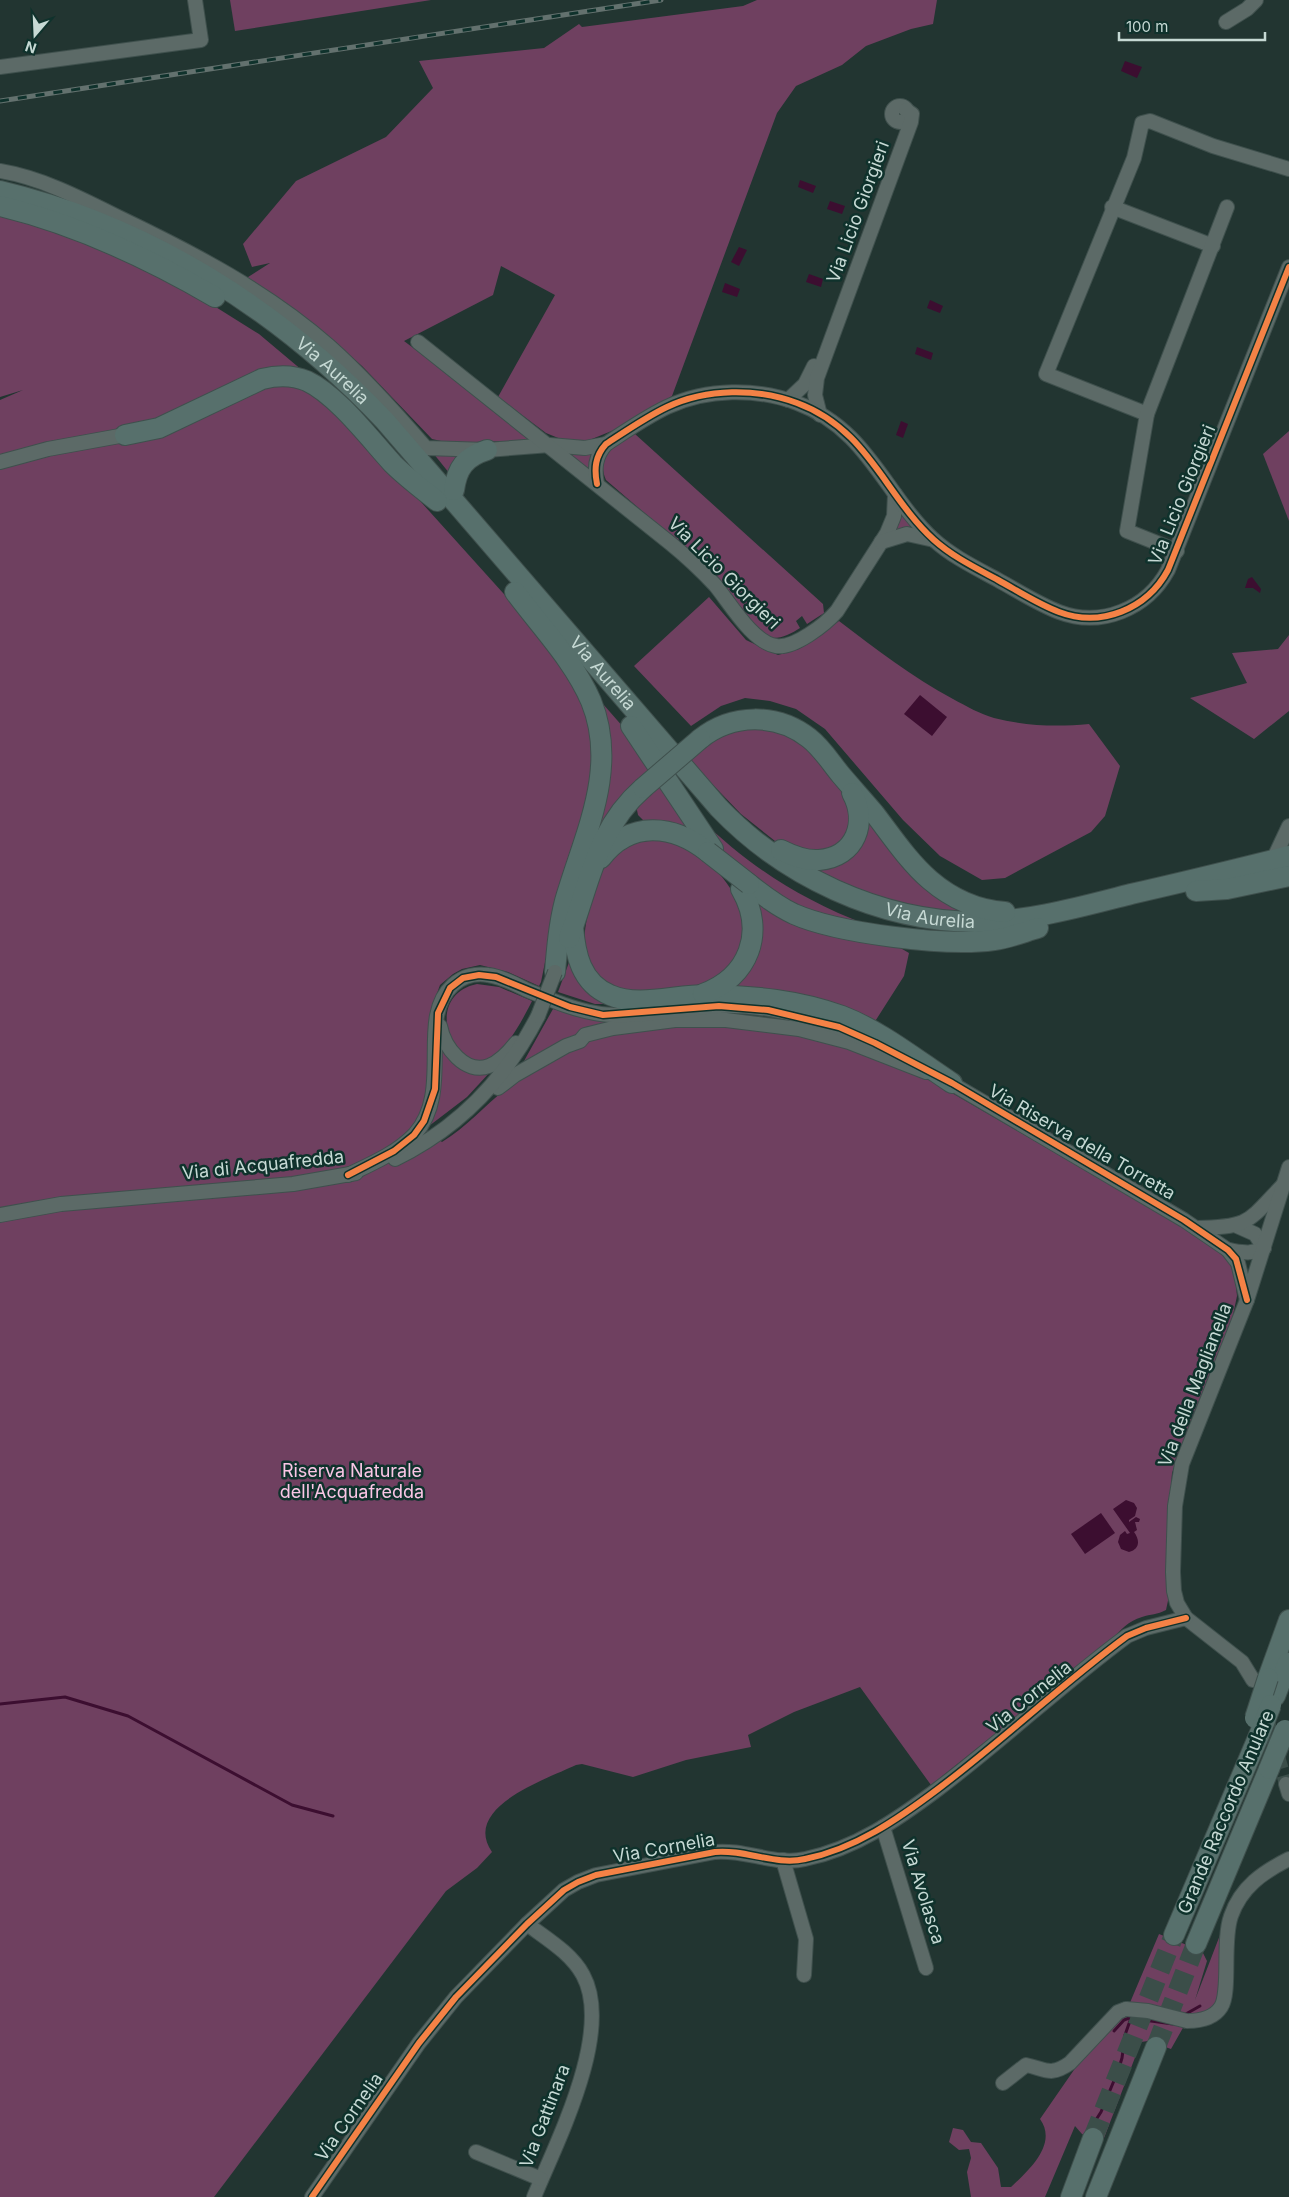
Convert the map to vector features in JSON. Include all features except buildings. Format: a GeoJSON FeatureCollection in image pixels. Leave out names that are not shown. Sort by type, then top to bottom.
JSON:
{"type":"FeatureCollection","features":[{"type":"Feature","properties":{"kind":"highway","name":"Via Aurelia"},"geometry":{"type":"LineString","coordinates":[[0,191],[66,210],[153,247],[230,290],[280,326],[339,374],[380,416],[732,822],[772,854],[812,879],[854,898],[894,911],[943,920],[977,922],[1023,918],[1060,911],[1284,861]]}},
{"type":"Feature","properties":{"kind":"highway","name":"Via Aurelia"},"geometry":{"type":"LineString","coordinates":[[0,206],[72,229],[134,255],[186,280],[232,307],[284,344],[333,386],[374,428],[631,726],[731,838],[764,864],[812,892],[866,915],[926,930],[977,934],[1038,928],[1109,913],[1196,891],[1284,861]]}},
{"type":"Feature","properties":{"kind":"highway"},"geometry":{"type":"LineString","coordinates":[[125,435],[159,428],[262,379],[293,376],[315,385],[328,396],[399,469],[437,501]]}},
{"type":"Feature","properties":{"kind":"highway"},"geometry":{"type":"LineString","coordinates":[[426,448],[454,490],[528,578],[560,625]]}},
{"type":"Feature","properties":{"kind":"highway"},"geometry":{"type":"LineString","coordinates":[[454,490],[457,473],[462,464],[470,457],[487,450]]}},
{"type":"Feature","properties":{"kind":"highway"},"geometry":{"type":"LineString","coordinates":[[515,592],[569,664],[583,686],[597,720],[602,749],[599,789],[565,902],[558,936],[555,972]]}},
{"type":"Feature","properties":{"kind":"highway"},"geometry":{"type":"LineString","coordinates":[[555,972],[573,926],[586,880],[609,828],[639,792],[700,739],[721,726],[739,720],[762,719],[776,722],[789,726],[808,738],[858,793],[920,870],[942,889],[965,902],[991,910],[1060,911]]}},
{"type":"Feature","properties":{"kind":"highway"},"geometry":{"type":"LineString","coordinates":[[631,726],[710,851],[745,887],[779,906],[804,918],[834,925],[895,936],[943,941],[982,941],[1006,938],[1038,928]]}},
{"type":"Feature","properties":{"kind":"highway"},"geometry":{"type":"LineString","coordinates":[[732,822],[777,848],[798,857],[817,860],[833,857],[851,844],[859,825],[859,808],[844,778]]}},
{"type":"Feature","properties":{"kind":"highway"},"geometry":{"type":"LineString","coordinates":[[639,792],[632,810],[635,818],[645,830]]}},
{"type":"Feature","properties":{"kind":"highway"},"geometry":{"type":"LineString","coordinates":[[586,880],[615,842],[630,834],[645,830],[679,835],[710,851]]}},
{"type":"Feature","properties":{"kind":"highway"},"geometry":{"type":"LineString","coordinates":[[1196,891],[1227,889],[1289,876]]}},
{"type":"Feature","properties":{"kind":"highway"},"geometry":{"type":"LineString","coordinates":[[701,995],[729,980],[740,968],[748,952],[752,932],[752,915],[745,887]]}},
{"type":"Feature","properties":{"kind":"highway"},"geometry":{"type":"LineString","coordinates":[[573,926],[574,945],[584,974],[593,985],[616,998],[701,995],[772,999],[805,1005],[842,1016],[880,1036],[952,1083]]}},
{"type":"Feature","properties":{"kind":"highway"},"geometry":{"type":"LineString","coordinates":[[1265,1684],[1289,1620]]}},
{"type":"Feature","properties":{"kind":"highway","name":"Grande Raccordo Anulare"},"geometry":{"type":"LineString","coordinates":[[1174,1936],[1237,1786],[1257,1725],[1265,1684],[1289,1661]]}},
{"type":"Feature","properties":{"kind":"highway","name":"Grande Raccordo Anulare"},"geometry":{"type":"LineString","coordinates":[[1196,1944],[1245,1827],[1279,1781],[1288,1734]]}},
{"type":"Feature","properties":{"kind":"highway"},"geometry":{"type":"LineString","coordinates":[[1096,2197],[1156,2047]]}},
{"type":"Feature","properties":{"kind":"highway"},"geometry":{"type":"LineString","coordinates":[[1070,2197],[1092,2138]]}},
{"type":"Feature","properties":{"kind":"street"},"geometry":{"type":"LineString","coordinates":[[0,67],[201,40],[196,0]]}},
{"type":"Feature","properties":{"kind":"street"},"geometry":{"type":"LineString","coordinates":[[1226,22],[1243,12],[1256,0]]}},
{"type":"Feature","properties":{"kind":"street","name":"Via Licio Giorgieri"},"geometry":{"type":"LineString","coordinates":[[788,400],[805,384],[820,359],[891,165],[912,118],[911,114],[903,116]]}},
{"type":"Feature","properties":{"kind":"street"},"geometry":{"type":"LineString","coordinates":[[1147,414],[1046,374],[1112,207],[1134,158],[1141,125],[1144,121],[1150,121],[1207,144],[1289,169]]}},
{"type":"Feature","properties":{"kind":"street","name":"Via Aurelia"},"geometry":{"type":"LineString","coordinates":[[0,171],[46,184],[101,209],[181,249],[266,298],[328,346],[358,373],[426,448]]}},
{"type":"Feature","properties":{"kind":"street"},"geometry":{"type":"LineString","coordinates":[[1178,551],[1127,531],[1147,414],[1227,206]]}},
{"type":"Feature","properties":{"kind":"street"},"geometry":{"type":"LineString","coordinates":[[1112,207],[1213,246]]}},
{"type":"Feature","properties":{"kind":"street","name":"Via Licio Giorgieri"},"geometry":{"type":"LineString","coordinates":[[426,448],[487,450],[550,445],[581,448],[606,444],[656,412],[688,399],[746,392],[788,400],[820,415],[858,443],[895,494],[935,540],[956,556],[1059,612],[1089,618],[1120,612],[1146,599],[1164,579],[1178,551],[1289,267]]}},
{"type":"Feature","properties":{"kind":"street","name":"Via Licio Giorgieri"},"geometry":{"type":"LineString","coordinates":[[418,342],[550,445],[685,556],[716,587],[760,638],[776,646],[792,644],[828,621],[844,601],[882,542],[894,516],[895,494]]}},
{"type":"Feature","properties":{"kind":"street","name":"Via Licio Giorgieri"},"geometry":{"type":"LineString","coordinates":[[820,359],[815,390],[820,415]]}},
{"type":"Feature","properties":{"kind":"street"},"geometry":{"type":"LineString","coordinates":[[0,462],[33,453],[125,435]]}},
{"type":"Feature","properties":{"kind":"street"},"geometry":{"type":"LineString","coordinates":[[597,484],[596,464],[599,453],[606,444]]}},
{"type":"Feature","properties":{"kind":"street","name":"Via Licio Giorgieri"},"geometry":{"type":"LineString","coordinates":[[882,542],[907,534],[935,540]]}},
{"type":"Feature","properties":{"kind":"street"},"geometry":{"type":"LineString","coordinates":[[1284,861],[1289,826]]}},
{"type":"Feature","properties":{"kind":"street","name":"Via di Acquafredda"},"geometry":{"type":"LineString","coordinates":[[0,1215],[61,1204],[278,1186],[348,1175],[397,1158],[461,1116],[510,1064],[538,1016],[555,972]]}},
{"type":"Feature","properties":{"kind":"street"},"geometry":{"type":"LineString","coordinates":[[348,1175],[394,1151],[414,1135],[424,1120],[435,1089],[437,1018],[440,1005],[454,984],[468,976],[479,974],[496,977],[570,1007],[603,1015],[719,1006],[768,1010],[814,1020],[851,1032],[952,1083]]}},
{"type":"Feature","properties":{"kind":"street"},"geometry":{"type":"LineString","coordinates":[[440,1005],[440,1025],[448,1048],[460,1060],[481,1067],[490,1066],[504,1056],[538,1016]]}},
{"type":"Feature","properties":{"kind":"street"},"geometry":{"type":"LineString","coordinates":[[461,1116],[515,1075],[566,1046],[580,1042],[585,1035],[613,1028],[675,1020],[726,1020],[799,1029],[849,1042],[952,1083]]}},
{"type":"Feature","properties":{"kind":"street","name":"Via Riserva della Torretta"},"geometry":{"type":"LineString","coordinates":[[952,1083],[1196,1228],[1228,1250]]}},
{"type":"Feature","properties":{"kind":"street","name":"Via della Maglianella"},"geometry":{"type":"LineString","coordinates":[[1265,1684],[1234,1654],[1186,1618],[1177,1603],[1173,1584],[1175,1506],[1181,1470],[1247,1300],[1289,1167]]}},
{"type":"Feature","properties":{"kind":"street"},"geometry":{"type":"LineString","coordinates":[[1237,1226],[1253,1216],[1284,1183]]}},
{"type":"Feature","properties":{"kind":"street"},"geometry":{"type":"LineString","coordinates":[[1196,1228],[1237,1226],[1255,1234],[1264,1248],[1254,1253],[1228,1250]]}},
{"type":"Feature","properties":{"kind":"street"},"geometry":{"type":"LineString","coordinates":[[1228,1250],[1238,1263],[1247,1300]]}},
{"type":"Feature","properties":{"kind":"street","name":"Via Cornelia"},"geometry":{"type":"LineString","coordinates":[[312,2197],[423,2038],[468,1983],[527,1924],[571,1885],[596,1876],[721,1852],[783,1860],[801,1860],[832,1852],[883,1827],[908,1812],[954,1777],[1127,1636],[1146,1628],[1186,1618]]}},
{"type":"Feature","properties":{"kind":"street","name":"Via Avolasca"},"geometry":{"type":"LineString","coordinates":[[883,1827],[926,1968]]}},
{"type":"Feature","properties":{"kind":"street"},"geometry":{"type":"LineString","coordinates":[[1003,2083],[1026,2065],[1045,2072],[1062,2068],[1118,2012],[1126,2009],[1148,2011],[1187,2021],[1210,2017],[1222,2007],[1225,1994],[1226,1932],[1234,1910],[1250,1884],[1289,1859]]}},
{"type":"Feature","properties":{"kind":"street"},"geometry":{"type":"LineString","coordinates":[[783,1860],[806,1939],[804,1975]]}},
{"type":"Feature","properties":{"kind":"street","name":"Via Gattinara"},"geometry":{"type":"LineString","coordinates":[[527,1924],[568,1955],[577,1965],[588,1987],[592,2016],[580,2084],[534,2197]]}},
{"type":"Feature","properties":{"kind":"street"},"geometry":{"type":"LineString","coordinates":[[476,2152],[541,2179]]}},
{"type":"Feature","properties":{"kind":"green space"},"geometry":{"type":"Polygon","coordinates":[[[230,0],[431,0],[235,31],[230,0]]]}},
{"type":"Feature","properties":{"kind":"green space"},"geometry":{"type":"Polygon","coordinates":[[[757,0],[937,0],[933,24],[911,29],[866,46],[842,65],[796,86],[777,113],[672,396],[614,430],[587,441],[568,442],[546,433],[498,397],[555,295],[501,266],[493,295],[404,341],[536,440],[450,443],[432,439],[362,366],[322,332],[245,279],[270,263],[252,267],[243,244],[296,181],[386,137],[433,88],[419,61],[544,48],[579,24],[582,27],[743,6],[757,0]]]}},
{"type":"Feature","properties":{"kind":"green space","name":"Riserva Naturale dell'Acquafredda"},"geometry":{"type":"Polygon","coordinates":[[[0,216],[31,223],[98,247],[203,299],[259,334],[303,371],[530,623],[589,708],[596,770],[555,913],[541,982],[539,986],[508,972],[480,965],[462,969],[440,985],[431,1010],[425,1129],[442,1142],[522,1077],[573,1046],[590,1039],[611,1034],[691,1025],[743,1026],[799,1035],[881,1060],[933,1082],[1216,1246],[1228,1256],[1235,1277],[1237,1296],[1230,1329],[1191,1419],[1172,1473],[1167,1541],[1169,1596],[1166,1610],[1128,1623],[1111,1641],[931,1785],[860,1687],[794,1712],[748,1735],[751,1747],[686,1760],[633,1777],[582,1764],[576,1765],[546,1778],[512,1797],[497,1808],[488,1821],[486,1836],[492,1852],[477,1868],[446,1891],[214,2197],[0,2197],[0,400],[23,390],[0,397],[0,216]]]}},
{"type":"Feature","properties":{"kind":"green space"},"geometry":{"type":"Polygon","coordinates":[[[1289,431],[1289,521],[1263,454],[1289,431]]]}},
{"type":"Feature","properties":{"kind":"green space"},"geometry":{"type":"Polygon","coordinates":[[[635,434],[823,604],[824,613],[807,624],[802,616],[796,621],[800,628],[788,635],[775,638],[766,637],[670,535],[606,480],[603,471],[605,457],[621,442],[635,434]]]}},
{"type":"Feature","properties":{"kind":"green space"},"geometry":{"type":"Polygon","coordinates":[[[595,449],[591,472],[567,451],[595,449]]]}},
{"type":"Feature","properties":{"kind":"green space"},"geometry":{"type":"Polygon","coordinates":[[[467,452],[450,474],[433,453],[467,452]]]}},
{"type":"Feature","properties":{"kind":"green space"},"geometry":{"type":"Polygon","coordinates":[[[900,509],[911,525],[909,528],[893,533],[900,509]]]}},
{"type":"Feature","properties":{"kind":"green space"},"geometry":{"type":"Polygon","coordinates":[[[709,597],[746,640],[778,655],[799,649],[839,621],[894,662],[973,710],[1006,721],[1030,724],[1053,726],[1089,724],[1120,766],[1105,816],[1091,832],[1005,878],[982,880],[940,856],[903,820],[825,729],[796,709],[770,701],[745,698],[721,706],[691,726],[634,666],[709,597]]]}},
{"type":"Feature","properties":{"kind":"green space"},"geometry":{"type":"Polygon","coordinates":[[[1289,635],[1289,711],[1254,739],[1190,698],[1247,683],[1232,653],[1278,649],[1289,635]]]}},
{"type":"Feature","properties":{"kind":"green space"},"geometry":{"type":"Polygon","coordinates":[[[596,696],[638,744],[654,768],[595,842],[596,696]]]}},
{"type":"Feature","properties":{"kind":"green space"},"geometry":{"type":"Polygon","coordinates":[[[764,726],[804,743],[849,795],[854,825],[829,854],[780,845],[741,814],[689,760],[718,734],[764,726]]]}},
{"type":"Feature","properties":{"kind":"green space"},"geometry":{"type":"Polygon","coordinates":[[[661,785],[696,836],[645,822],[638,815],[636,805],[661,785]]]}},
{"type":"Feature","properties":{"kind":"green space"},"geometry":{"type":"Polygon","coordinates":[[[699,818],[738,852],[777,880],[819,904],[867,925],[811,914],[734,865],[699,818]]]}},
{"type":"Feature","properties":{"kind":"green space"},"geometry":{"type":"Polygon","coordinates":[[[869,819],[970,911],[927,908],[882,899],[849,887],[806,866],[820,867],[869,819]]]}},
{"type":"Feature","properties":{"kind":"green space"},"geometry":{"type":"Polygon","coordinates":[[[663,840],[698,854],[725,881],[742,913],[744,929],[741,945],[732,961],[717,976],[705,983],[684,988],[650,991],[616,989],[609,986],[599,977],[587,957],[585,936],[591,903],[599,878],[611,858],[635,843],[663,840]]]}},
{"type":"Feature","properties":{"kind":"green space"},"geometry":{"type":"Polygon","coordinates":[[[754,894],[897,946],[909,953],[904,976],[874,1023],[728,988],[742,975],[754,894]]]}},
{"type":"Feature","properties":{"kind":"green space"},"geometry":{"type":"Polygon","coordinates":[[[571,957],[619,1004],[595,1004],[558,992],[571,957]]]}},
{"type":"Feature","properties":{"kind":"green space"},"geometry":{"type":"Polygon","coordinates":[[[477,984],[499,987],[532,1001],[514,1033],[501,1050],[489,1059],[475,1060],[463,1054],[454,1044],[448,1030],[447,1016],[451,1002],[460,991],[477,984]]]}},
{"type":"Feature","properties":{"kind":"green space"},"geometry":{"type":"Polygon","coordinates":[[[553,1009],[588,1018],[621,1021],[586,1027],[574,1036],[524,1061],[553,1009]]]}},
{"type":"Feature","properties":{"kind":"green space"},"geometry":{"type":"Polygon","coordinates":[[[443,1050],[491,1071],[467,1097],[429,1126],[437,1106],[440,1052],[443,1050]]]}},
{"type":"Feature","properties":{"kind":"green space"},"geometry":{"type":"Polygon","coordinates":[[[1225,1922],[1217,2007],[1195,2017],[1129,2005],[1159,1934],[1202,1951],[1207,1961],[1195,2000],[1225,1922]]]}},
{"type":"Feature","properties":{"kind":"green space"},"geometry":{"type":"Polygon","coordinates":[[[1128,2014],[1184,2026],[1171,2049],[1148,2041],[1141,2042],[1104,2138],[1101,2140],[1082,2134],[1075,2126],[1045,2197],[971,2197],[967,2172],[971,2158],[969,2149],[959,2150],[949,2142],[953,2128],[963,2130],[971,2142],[981,2143],[998,2168],[1001,2187],[1011,2187],[1033,2165],[1043,2147],[1046,2138],[1045,2128],[1040,2119],[1085,2054],[1118,2017],[1128,2014]]]}},
{"type":"Feature","properties":{"kind":"shaded area"},"geometry":{"type":"Polygon","coordinates":[[[1125,61],[1142,67],[1137,78],[1121,71],[1125,61]]]}},
{"type":"Feature","properties":{"kind":"shaded area"},"geometry":{"type":"Polygon","coordinates":[[[800,180],[816,186],[813,193],[798,187],[800,180]]]}},
{"type":"Feature","properties":{"kind":"shaded area"},"geometry":{"type":"Polygon","coordinates":[[[830,201],[845,206],[842,214],[827,209],[830,201]]]}},
{"type":"Feature","properties":{"kind":"shaded area"},"geometry":{"type":"Polygon","coordinates":[[[739,247],[747,250],[739,266],[731,262],[739,247]]]}},
{"type":"Feature","properties":{"kind":"shaded area"},"geometry":{"type":"Polygon","coordinates":[[[809,274],[823,279],[821,287],[806,282],[809,274]]]}},
{"type":"Feature","properties":{"kind":"shaded area"},"geometry":{"type":"Polygon","coordinates":[[[725,283],[740,289],[737,297],[722,292],[725,283]]]}},
{"type":"Feature","properties":{"kind":"shaded area"},"geometry":{"type":"Polygon","coordinates":[[[930,300],[943,306],[940,313],[927,308],[930,300]]]}},
{"type":"Feature","properties":{"kind":"shaded area"},"geometry":{"type":"Polygon","coordinates":[[[917,347],[933,353],[931,360],[915,354],[917,347]]]}},
{"type":"Feature","properties":{"kind":"shaded area"},"geometry":{"type":"Polygon","coordinates":[[[901,421],[908,424],[903,438],[896,435],[901,421]]]}},
{"type":"Feature","properties":{"kind":"shaded area"},"geometry":{"type":"Polygon","coordinates":[[[1252,577],[1261,589],[1260,593],[1253,588],[1245,588],[1248,579],[1252,577]]]}},
{"type":"Feature","properties":{"kind":"shaded area"},"geometry":{"type":"Polygon","coordinates":[[[920,695],[947,717],[932,736],[904,714],[920,695]]]}},
{"type":"Feature","properties":{"kind":"shaded area"},"geometry":{"type":"Polygon","coordinates":[[[1126,1500],[1134,1503],[1137,1508],[1135,1516],[1129,1522],[1136,1517],[1140,1519],[1139,1522],[1135,1522],[1137,1530],[1134,1532],[1138,1544],[1133,1551],[1129,1552],[1121,1549],[1118,1542],[1120,1535],[1125,1531],[1127,1534],[1130,1533],[1113,1509],[1126,1500]]]}},
{"type":"Feature","properties":{"kind":"shaded area"},"geometry":{"type":"Polygon","coordinates":[[[1101,1513],[1115,1533],[1085,1554],[1071,1534],[1101,1513]]]}},
{"type":"Feature","properties":{"kind":"waterway"},"geometry":{"type":"LineString","coordinates":[[0,1704],[65,1697],[128,1716],[292,1805],[333,1816]]}},
{"type":"Feature","properties":{"kind":"waterway"},"geometry":{"type":"LineString","coordinates":[[1184,2015],[1200,2006]]}},
{"type":"Feature","properties":{"kind":"waterway","name":"Grande Raccordo Anulare"},"geometry":{"type":"LineString","coordinates":[[1114,2031],[1124,2020],[1129,2018],[1173,2024]]}},
{"type":"Feature","properties":{"kind":"waterway","name":"Grande Raccordo Anulare"},"geometry":{"type":"LineString","coordinates":[[1092,2126],[1101,2112],[1118,2071],[1125,2035],[1131,2018]]}},
{"type":"Feature","properties":{"kind":"tunnel"},"geometry":{"type":"LineString","coordinates":[[1266,1715],[1286,1784]]}},
{"type":"Feature","properties":{"kind":"tunnel"},"geometry":{"type":"LineString","coordinates":[[1093,2138],[1174,1935]]}},
{"type":"Feature","properties":{"kind":"tunnel"},"geometry":{"type":"LineString","coordinates":[[1156,2047],[1196,1944]]}},
{"type":"Feature","properties":{"kind":"railway"},"geometry":{"type":"LineString","coordinates":[[0,101],[661,0]]}},
{"type":"Feature","properties":{"kind":"cycle path"},"geometry":{"type":"LineString","coordinates":[[597,484],[596,463],[606,444],[667,407],[699,396],[715,393],[749,393],[782,398],[821,414],[841,429],[873,464],[917,522],[934,540],[957,557],[1059,612],[1091,618],[1121,612],[1135,605],[1148,595],[1159,584],[1168,570],[1289,267]]}},
{"type":"Feature","properties":{"kind":"cycle path"},"geometry":{"type":"LineString","coordinates":[[348,1175],[394,1151],[414,1135],[424,1121],[435,1089],[438,1013],[450,988],[463,978],[479,975],[496,977],[570,1007],[603,1015],[719,1006],[768,1010],[839,1027],[875,1043],[952,1083],[1184,1220],[1228,1250],[1236,1259],[1247,1300]]}},
{"type":"Feature","properties":{"kind":"cycle path"},"geometry":{"type":"LineString","coordinates":[[312,2197],[419,2043],[456,1997],[527,1924],[564,1890],[596,1875],[715,1852],[738,1853],[794,1861],[841,1848],[892,1822],[938,1789],[1127,1636],[1146,1628],[1186,1618]]}}]}
